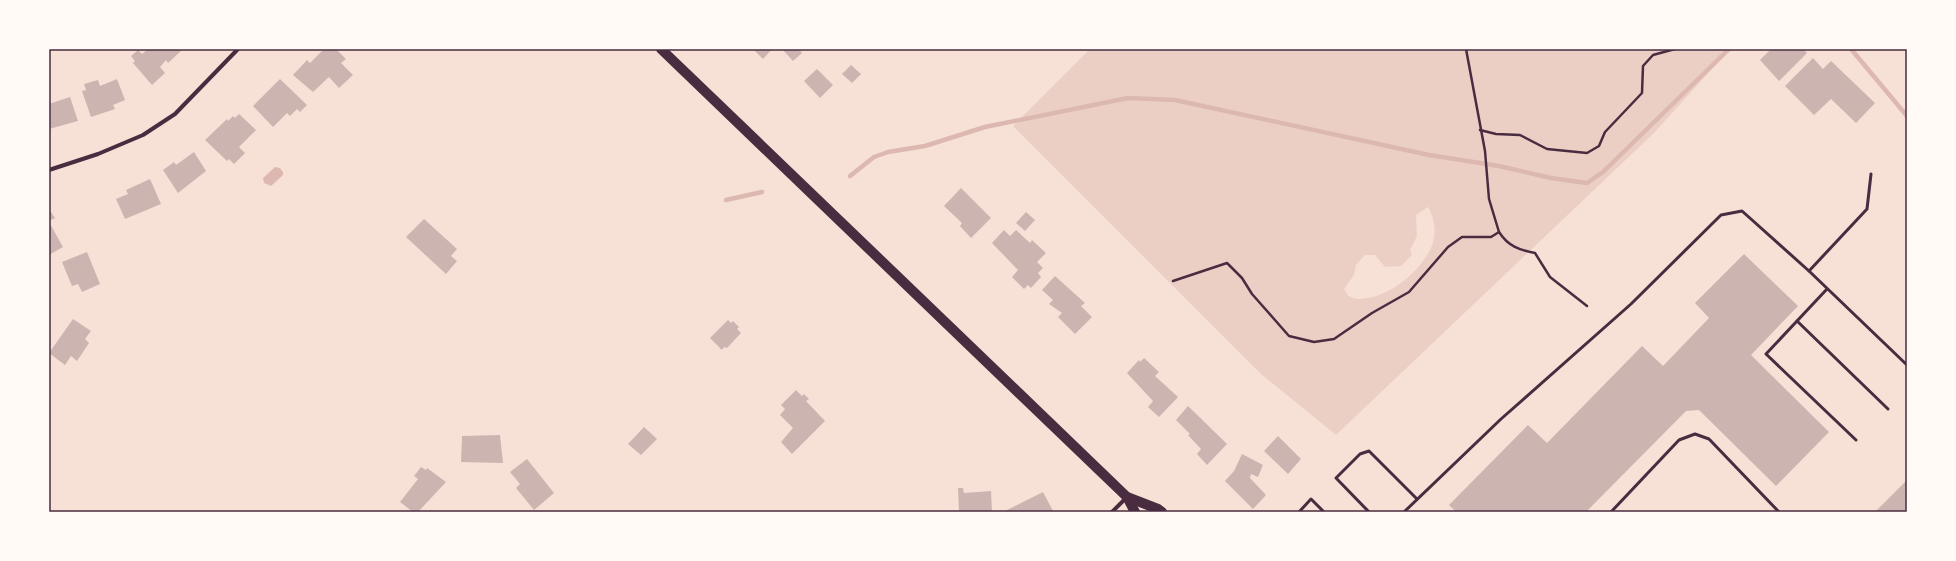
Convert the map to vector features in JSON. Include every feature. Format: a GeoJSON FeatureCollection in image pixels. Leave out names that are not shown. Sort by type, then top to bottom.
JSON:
{"type":"FeatureCollection","features":[{"type":"Feature","properties":{"kind":"main road"},"geometry":{"type":"LineString","coordinates":[[661,49],[1127,497],[1135,512]]}},
{"type":"Feature","properties":{"kind":"main road"},"geometry":{"type":"LineString","coordinates":[[1127,497],[1162,512]]}},
{"type":"Feature","properties":{"kind":"street"},"geometry":{"type":"LineString","coordinates":[[49,170],[98,154],[143,135],[175,114],[238,49]]}},
{"type":"Feature","properties":{"kind":"street"},"geometry":{"type":"LineString","coordinates":[[1112,512],[1127,497]]}},
{"type":"Feature","properties":{"kind":"lane"},"geometry":{"type":"LineString","coordinates":[[1809,272],[1867,209],[1871,174]]}},
{"type":"Feature","properties":{"kind":"lane"},"geometry":{"type":"LineString","coordinates":[[1404,512],[1501,419],[1631,304],[1722,215],[1742,211],[1907,365]]}},
{"type":"Feature","properties":{"kind":"lane"},"geometry":{"type":"LineString","coordinates":[[1827,289],[1766,354],[1856,440]]}},
{"type":"Feature","properties":{"kind":"lane"},"geometry":{"type":"LineString","coordinates":[[1797,321],[1888,409]]}},
{"type":"Feature","properties":{"kind":"lane"},"geometry":{"type":"LineString","coordinates":[[1611,512],[1679,440],[1695,434],[1709,439],[1779,512]]}},
{"type":"Feature","properties":{"kind":"lane"},"geometry":{"type":"LineString","coordinates":[[1370,512],[1336,478],[1360,454],[1369,451],[1417,500]]}},
{"type":"Feature","properties":{"kind":"lane"},"geometry":{"type":"LineString","coordinates":[[1299,512],[1312,499],[1324,512]]}},
{"type":"Feature","properties":{"kind":"path"},"geometry":{"type":"LineString","coordinates":[[1466,49],[1485,151],[1489,199],[1499,232],[1505,241],[1514,247],[1534,253],[1550,277],[1587,306]]}},
{"type":"Feature","properties":{"kind":"path"},"geometry":{"type":"LineString","coordinates":[[1480,130],[1496,134],[1520,135],[1547,149],[1587,153],[1599,146],[1605,132],[1642,93],[1643,66],[1653,54],[1674,49]]}},
{"type":"Feature","properties":{"kind":"path"},"geometry":{"type":"LineString","coordinates":[[1173,281],[1227,263],[1242,278],[1252,294],[1289,336],[1314,342],[1334,339],[1372,313],[1409,292],[1448,247],[1462,237],[1491,237],[1499,232]]}},
{"type":"Feature","properties":{"kind":"shaded area"},"geometry":{"type":"Polygon","coordinates":[[[1090,49],[1730,49],[1654,133],[1336,435],[1261,374],[1013,126],[1090,49]],[[1428,207],[1416,215],[1417,236],[1410,250],[1412,255],[1401,266],[1385,267],[1375,255],[1365,255],[1356,265],[1354,275],[1344,289],[1348,295],[1358,299],[1377,296],[1396,287],[1420,265],[1431,248],[1435,233],[1434,222],[1428,207]]]}},
{"type":"Feature","properties":{"kind":"shaded area"},"geometry":{"type":"Polygon","coordinates":[[[275,167],[280,168],[283,175],[271,186],[264,183],[263,178],[275,167]]]}},
{"type":"Feature","properties":{"kind":"building"},"geometry":{"type":"Polygon","coordinates":[[[148,49],[180,49],[181,51],[168,63],[166,60],[160,67],[165,73],[152,85],[133,63],[135,61],[131,56],[138,50],[142,54],[148,49]]]}},
{"type":"Feature","properties":{"kind":"building"},"geometry":{"type":"Polygon","coordinates":[[[324,49],[336,49],[346,59],[341,63],[353,75],[339,88],[329,77],[313,92],[293,75],[307,60],[310,63],[324,49]]]}},
{"type":"Feature","properties":{"kind":"building"},"geometry":{"type":"Polygon","coordinates":[[[753,49],[772,49],[763,59],[753,49]]]}},
{"type":"Feature","properties":{"kind":"building"},"geometry":{"type":"Polygon","coordinates":[[[782,49],[799,49],[802,53],[793,61],[782,49]]]}},
{"type":"Feature","properties":{"kind":"building"},"geometry":{"type":"Polygon","coordinates":[[[1771,49],[1803,49],[1807,53],[1779,81],[1760,60],[1771,49]]]}},
{"type":"Feature","properties":{"kind":"building"},"geometry":{"type":"Polygon","coordinates":[[[1813,58],[1823,69],[1831,61],[1875,103],[1856,123],[1831,99],[1814,115],[1785,86],[1813,58]]]}},
{"type":"Feature","properties":{"kind":"building"},"geometry":{"type":"Polygon","coordinates":[[[851,65],[861,74],[852,83],[842,74],[851,65]]]}},
{"type":"Feature","properties":{"kind":"building"},"geometry":{"type":"Polygon","coordinates":[[[817,69],[833,85],[820,98],[804,81],[817,69]]]}},
{"type":"Feature","properties":{"kind":"building"},"geometry":{"type":"Polygon","coordinates":[[[117,79],[125,100],[113,105],[115,109],[91,117],[82,91],[86,90],[84,84],[98,80],[100,86],[117,79]]]}},
{"type":"Feature","properties":{"kind":"building"},"geometry":{"type":"Polygon","coordinates":[[[280,79],[307,105],[300,112],[297,109],[290,116],[287,113],[273,127],[253,106],[280,79]]]}},
{"type":"Feature","properties":{"kind":"building"},"geometry":{"type":"Polygon","coordinates":[[[70,97],[78,121],[49,129],[49,104],[70,97]]]}},
{"type":"Feature","properties":{"kind":"building"},"geometry":{"type":"Polygon","coordinates":[[[239,114],[256,130],[239,147],[245,153],[234,164],[229,159],[227,161],[205,140],[227,119],[228,121],[233,116],[235,118],[239,114]]]}},
{"type":"Feature","properties":{"kind":"building"},"geometry":{"type":"Polygon","coordinates":[[[194,152],[206,171],[178,193],[163,170],[174,162],[176,165],[194,152]]]}},
{"type":"Feature","properties":{"kind":"building"},"geometry":{"type":"Polygon","coordinates":[[[150,179],[161,204],[125,219],[116,199],[128,194],[126,190],[150,179]]]}},
{"type":"Feature","properties":{"kind":"building"},"geometry":{"type":"Polygon","coordinates":[[[961,188],[991,218],[971,238],[960,226],[962,223],[944,206],[961,188]]]}},
{"type":"Feature","properties":{"kind":"building"},"geometry":{"type":"Polygon","coordinates":[[[51,212],[55,218],[49,221],[49,213],[51,212]]]}},
{"type":"Feature","properties":{"kind":"building"},"geometry":{"type":"Polygon","coordinates":[[[1026,212],[1035,220],[1025,231],[1016,223],[1026,212]]]}},
{"type":"Feature","properties":{"kind":"building"},"geometry":{"type":"Polygon","coordinates":[[[424,219],[457,249],[451,256],[457,261],[446,274],[406,237],[424,219]]]}},
{"type":"Feature","properties":{"kind":"building"},"geometry":{"type":"Polygon","coordinates":[[[49,222],[63,247],[49,255],[49,222]]]}},
{"type":"Feature","properties":{"kind":"building"},"geometry":{"type":"Polygon","coordinates":[[[1004,230],[1010,236],[1016,230],[1030,243],[1032,240],[1046,253],[1037,262],[1043,268],[1038,273],[1041,277],[1031,288],[1028,285],[1024,289],[1012,277],[1018,270],[992,243],[1004,230]]]}},
{"type":"Feature","properties":{"kind":"building"},"geometry":{"type":"Polygon","coordinates":[[[87,252],[100,284],[82,292],[78,284],[72,286],[62,262],[87,252]]]}},
{"type":"Feature","properties":{"kind":"building"},"geometry":{"type":"Polygon","coordinates":[[[1744,254],[1798,306],[1751,355],[1829,432],[1776,486],[1699,410],[1686,411],[1586,512],[1456,512],[1449,505],[1528,425],[1547,443],[1642,346],[1663,366],[1709,318],[1695,303],[1744,254]]]}},
{"type":"Feature","properties":{"kind":"building"},"geometry":{"type":"Polygon","coordinates":[[[1055,276],[1085,303],[1081,306],[1092,317],[1075,334],[1058,317],[1062,313],[1049,304],[1053,300],[1042,290],[1055,276]]]}},
{"type":"Feature","properties":{"kind":"building"},"geometry":{"type":"Polygon","coordinates":[[[73,319],[91,331],[85,339],[89,343],[77,361],[71,356],[65,365],[49,353],[73,319]]]}},
{"type":"Feature","properties":{"kind":"building"},"geometry":{"type":"Polygon","coordinates":[[[728,320],[731,323],[733,321],[739,327],[737,329],[741,333],[727,348],[724,347],[722,350],[710,338],[728,320]]]}},
{"type":"Feature","properties":{"kind":"building"},"geometry":{"type":"Polygon","coordinates":[[[1144,358],[1159,372],[1155,376],[1178,397],[1159,417],[1148,407],[1153,401],[1127,373],[1139,360],[1140,362],[1144,358]]]}},
{"type":"Feature","properties":{"kind":"building"},"geometry":{"type":"Polygon","coordinates":[[[796,390],[802,396],[804,394],[809,399],[806,401],[825,421],[792,454],[781,442],[793,428],[780,415],[785,409],[781,405],[796,390]]]}},
{"type":"Feature","properties":{"kind":"building"},"geometry":{"type":"Polygon","coordinates":[[[1188,406],[1227,444],[1207,465],[1197,454],[1201,449],[1188,435],[1190,434],[1176,420],[1188,406]]]}},
{"type":"Feature","properties":{"kind":"building"},"geometry":{"type":"Polygon","coordinates":[[[644,427],[657,439],[641,455],[628,444],[644,427]]]}},
{"type":"Feature","properties":{"kind":"building"},"geometry":{"type":"Polygon","coordinates":[[[500,435],[503,463],[461,462],[462,436],[500,435]]]}},
{"type":"Feature","properties":{"kind":"building"},"geometry":{"type":"Polygon","coordinates":[[[1278,436],[1301,459],[1288,474],[1264,451],[1278,436]]]}},
{"type":"Feature","properties":{"kind":"building"},"geometry":{"type":"Polygon","coordinates":[[[1242,454],[1263,465],[1258,477],[1251,474],[1250,478],[1266,495],[1253,509],[1225,481],[1234,471],[1242,454]]]}},
{"type":"Feature","properties":{"kind":"building"},"geometry":{"type":"Polygon","coordinates":[[[527,459],[554,493],[534,510],[516,488],[520,484],[510,472],[527,459]]]}},
{"type":"Feature","properties":{"kind":"building"},"geometry":{"type":"Polygon","coordinates":[[[421,467],[426,470],[427,468],[446,482],[418,512],[413,512],[400,502],[418,479],[414,476],[421,467]]]}},
{"type":"Feature","properties":{"kind":"building"},"geometry":{"type":"Polygon","coordinates":[[[1907,480],[1907,512],[1875,512],[1907,480]]]}},
{"type":"Feature","properties":{"kind":"building"},"geometry":{"type":"Polygon","coordinates":[[[958,488],[963,488],[964,493],[991,491],[992,512],[959,512],[958,488]]]}},
{"type":"Feature","properties":{"kind":"building"},"geometry":{"type":"Polygon","coordinates":[[[1043,492],[1053,511],[1003,512],[1043,492]]]}},
{"type":"Feature","properties":{"kind":"waterway"},"geometry":{"type":"LineString","coordinates":[[850,176],[874,157],[888,152],[925,146],[985,127],[1128,98],[1175,100],[1429,155],[1499,166],[1551,178],[1587,183],[1603,172],[1729,49]]}},
{"type":"Feature","properties":{"kind":"waterway"},"geometry":{"type":"LineString","coordinates":[[1851,49],[1907,116]]}},
{"type":"Feature","properties":{"kind":"waterway"},"geometry":{"type":"LineString","coordinates":[[726,200],[762,192]]}}]}
